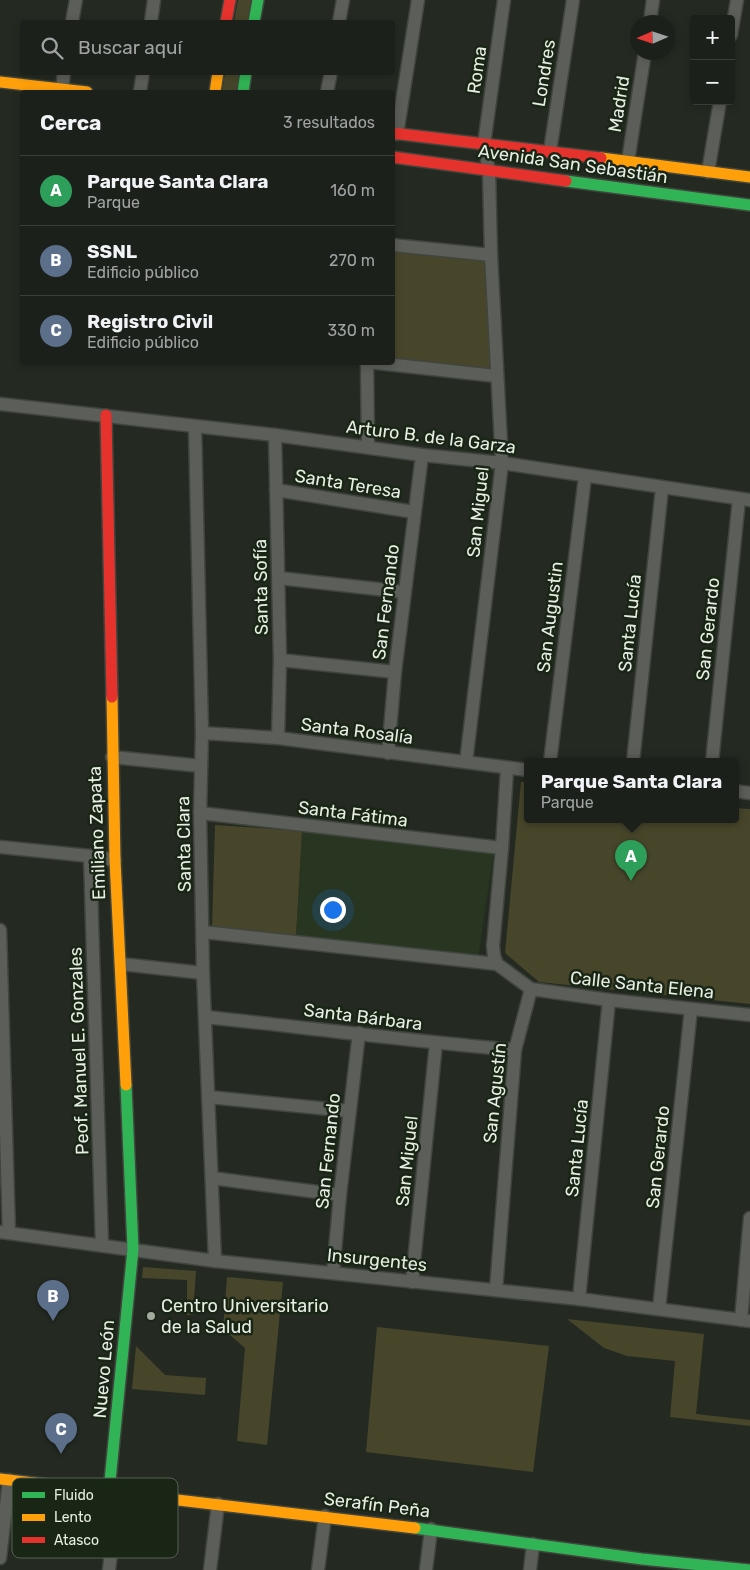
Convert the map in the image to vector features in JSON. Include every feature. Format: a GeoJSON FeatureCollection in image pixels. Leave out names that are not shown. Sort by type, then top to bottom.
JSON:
{"type":"FeatureCollection","features":[{"type":"Feature","properties":{"kind":"main road"},"geometry":{"type":"LineString","coordinates":[[226,20],[230,0]]}},
{"type":"Feature","properties":{"kind":"main road"},"geometry":{"type":"LineString","coordinates":[[254,20],[258,0]]}},
{"type":"Feature","properties":{"kind":"main road"},"geometry":{"type":"LineString","coordinates":[[215,90],[218,75]]}},
{"type":"Feature","properties":{"kind":"main road"},"geometry":{"type":"LineString","coordinates":[[243,90],[246,75]]}},
{"type":"Feature","properties":{"kind":"main road"},"geometry":{"type":"LineString","coordinates":[[0,82],[70,90]]}},
{"type":"Feature","properties":{"kind":"main road","name":"Avenida San Sebastián"},"geometry":{"type":"LineString","coordinates":[[395,134],[550,151],[750,177]]}},
{"type":"Feature","properties":{"kind":"main road","name":"Avenida San Sebastián"},"geometry":{"type":"LineString","coordinates":[[395,157],[642,192],[750,204]]}},
{"type":"Feature","properties":{"kind":"main road","name":"Emiliano Zapata"},"geometry":{"type":"LineString","coordinates":[[106,415],[115,860],[133,1249]]}},
{"type":"Feature","properties":{"kind":"main road","name":"Nuevo León"},"geometry":{"type":"LineString","coordinates":[[114,1478],[133,1249]]}},
{"type":"Feature","properties":{"kind":"main road","name":"Serafín Peña"},"geometry":{"type":"LineString","coordinates":[[178,1499],[431,1529],[533,1544],[641,1564],[750,1570]]}},
{"type":"Feature","properties":{"kind":"street"},"geometry":{"type":"LineString","coordinates":[[72,20],[76,0]]}},
{"type":"Feature","properties":{"kind":"street"},"geometry":{"type":"LineString","coordinates":[[151,20],[154,0]]}},
{"type":"Feature","properties":{"kind":"street"},"geometry":{"type":"LineString","coordinates":[[339,20],[343,0]]}},
{"type":"Feature","properties":{"kind":"street"},"geometry":{"type":"LineString","coordinates":[[395,134],[418,0]]}},
{"type":"Feature","properties":{"kind":"street","name":"Roma"},"geometry":{"type":"LineString","coordinates":[[484,144],[504,0]]}},
{"type":"Feature","properties":{"kind":"street","name":"Londres"},"geometry":{"type":"LineString","coordinates":[[550,151],[573,0]]}},
{"type":"Feature","properties":{"kind":"street"},"geometry":{"type":"LineString","coordinates":[[651,15],[653,0]]}},
{"type":"Feature","properties":{"kind":"street"},"geometry":{"type":"LineString","coordinates":[[734,15],[737,0]]}},
{"type":"Feature","properties":{"kind":"street","name":"Madrid"},"geometry":{"type":"LineString","coordinates":[[628,161],[644,60]]}},
{"type":"Feature","properties":{"kind":"street"},"geometry":{"type":"LineString","coordinates":[[62,89],[64,75]]}},
{"type":"Feature","properties":{"kind":"street"},"geometry":{"type":"LineString","coordinates":[[140,90],[143,75]]}},
{"type":"Feature","properties":{"kind":"street"},"geometry":{"type":"LineString","coordinates":[[327,90],[330,75]]}},
{"type":"Feature","properties":{"kind":"street"},"geometry":{"type":"LineString","coordinates":[[708,172],[719,105]]}},
{"type":"Feature","properties":{"kind":"street","name":"San Miguel"},"geometry":{"type":"LineString","coordinates":[[466,762],[502,463],[496,376],[489,171],[484,144]]}},
{"type":"Feature","properties":{"kind":"street"},"geometry":{"type":"LineString","coordinates":[[395,245],[491,255]]}},
{"type":"Feature","properties":{"kind":"street"},"geometry":{"type":"LineString","coordinates":[[367,365],[368,447]]}},
{"type":"Feature","properties":{"kind":"street"},"geometry":{"type":"LineString","coordinates":[[395,365],[496,376]]}},
{"type":"Feature","properties":{"kind":"street","name":"Arturo B. de la Garza"},"geometry":{"type":"LineString","coordinates":[[0,404],[195,427],[275,434],[422,455],[502,463],[585,477],[744,499]]}},
{"type":"Feature","properties":{"kind":"street","name":"Santa Clara"},"geometry":{"type":"LineString","coordinates":[[195,427],[202,733],[200,813],[215,1261]]}},
{"type":"Feature","properties":{"kind":"street","name":"Santa Sofía"},"geometry":{"type":"LineString","coordinates":[[275,434],[280,660],[278,738]]}},
{"type":"Feature","properties":{"kind":"street","name":"San Fernando"},"geometry":{"type":"LineString","coordinates":[[388,753],[404,592],[422,455]]}},
{"type":"Feature","properties":{"kind":"street","name":"San Augustin"},"geometry":{"type":"LineString","coordinates":[[550,758],[585,477]]}},
{"type":"Feature","properties":{"kind":"street","name":"Santa Lucía"},"geometry":{"type":"LineString","coordinates":[[633,758],[662,488]]}},
{"type":"Feature","properties":{"kind":"street","name":"Santa Teresa"},"geometry":{"type":"LineString","coordinates":[[276,490],[414,512]]}},
{"type":"Feature","properties":{"kind":"street","name":"San Gerardo"},"geometry":{"type":"LineString","coordinates":[[712,758],[744,499]]}},
{"type":"Feature","properties":{"kind":"street"},"geometry":{"type":"LineString","coordinates":[[279,578],[404,592]]}},
{"type":"Feature","properties":{"kind":"street"},"geometry":{"type":"LineString","coordinates":[[280,660],[395,672]]}},
{"type":"Feature","properties":{"kind":"street","name":"Santa Rosalía"},"geometry":{"type":"LineString","coordinates":[[202,733],[278,738],[524,770]]}},
{"type":"Feature","properties":{"kind":"street"},"geometry":{"type":"LineString","coordinates":[[112,757],[201,766]]}},
{"type":"Feature","properties":{"kind":"street"},"geometry":{"type":"LineString","coordinates":[[497,964],[493,946],[507,769]]}},
{"type":"Feature","properties":{"kind":"street","name":"Santa Fátima"},"geometry":{"type":"LineString","coordinates":[[200,813],[502,848]]}},
{"type":"Feature","properties":{"kind":"street"},"geometry":{"type":"LineString","coordinates":[[0,847],[115,860]]}},
{"type":"Feature","properties":{"kind":"street","name":"Peof. Manuel E. Gonzales"},"geometry":{"type":"LineString","coordinates":[[90,856],[102,1245]]}},
{"type":"Feature","properties":{"kind":"street"},"geometry":{"type":"LineString","coordinates":[[0,930],[5,1232]]}},
{"type":"Feature","properties":{"kind":"street"},"geometry":{"type":"LineString","coordinates":[[203,932],[497,964],[531,989]]}},
{"type":"Feature","properties":{"kind":"street"},"geometry":{"type":"LineString","coordinates":[[121,964],[204,973]]}},
{"type":"Feature","properties":{"kind":"street","name":"Calle Santa Elena"},"geometry":{"type":"LineString","coordinates":[[531,989],[609,1000],[750,1015]]}},
{"type":"Feature","properties":{"kind":"street","name":"San Agustín"},"geometry":{"type":"LineString","coordinates":[[496,1290],[515,1050],[531,989]]}},
{"type":"Feature","properties":{"kind":"street","name":"Santa Lucía"},"geometry":{"type":"LineString","coordinates":[[579,1299],[609,1000]]}},
{"type":"Feature","properties":{"kind":"street","name":"San Gerardo"},"geometry":{"type":"LineString","coordinates":[[659,1309],[691,1009]]}},
{"type":"Feature","properties":{"kind":"street","name":"Santa Bárbara"},"geometry":{"type":"LineString","coordinates":[[206,1017],[515,1050]]}},
{"type":"Feature","properties":{"kind":"street","name":"San Fernando"},"geometry":{"type":"LineString","coordinates":[[333,1273],[349,1111],[359,1033]]}},
{"type":"Feature","properties":{"kind":"street","name":"San Miguel"},"geometry":{"type":"LineString","coordinates":[[412,1282],[436,1043]]}},
{"type":"Feature","properties":{"kind":"street"},"geometry":{"type":"LineString","coordinates":[[209,1097],[349,1111]]}},
{"type":"Feature","properties":{"kind":"street"},"geometry":{"type":"LineString","coordinates":[[212,1178],[340,1195]]}},
{"type":"Feature","properties":{"kind":"street"},"geometry":{"type":"LineString","coordinates":[[745,1321],[750,1218]]}},
{"type":"Feature","properties":{"kind":"street","name":"Insurgentes"},"geometry":{"type":"LineString","coordinates":[[5,1232],[215,1261],[579,1299],[745,1321]]}},
{"type":"Feature","properties":{"kind":"street"},"geometry":{"type":"LineString","coordinates":[[0,1558],[4,1480]]}},
{"type":"Feature","properties":{"kind":"street"},"geometry":{"type":"LineString","coordinates":[[210,1570],[218,1504]]}},
{"type":"Feature","properties":{"kind":"street"},"geometry":{"type":"LineString","coordinates":[[318,1570],[324,1516]]}},
{"type":"Feature","properties":{"kind":"street"},"geometry":{"type":"LineString","coordinates":[[426,1570],[431,1529]]}},
{"type":"Feature","properties":{"kind":"street"},"geometry":{"type":"LineString","coordinates":[[530,1570],[533,1544]]}},
{"type":"Feature","properties":{"kind":"shaded area"},"geometry":{"type":"Polygon","coordinates":[[[238,0],[251,0],[248,20],[234,20],[238,0]]]}},
{"type":"Feature","properties":{"kind":"shaded area"},"geometry":{"type":"Polygon","coordinates":[[[225,75],[240,75],[236,90],[222,90],[225,75]]]}},
{"type":"Feature","properties":{"kind":"shaded area"},"geometry":{"type":"Polygon","coordinates":[[[395,247],[488,258],[491,368],[395,361],[395,247]]]}},
{"type":"Feature","properties":{"kind":"shaded area"},"geometry":{"type":"Polygon","coordinates":[[[521,782],[524,782],[524,823],[739,823],[739,808],[750,809],[750,1004],[539,982],[505,953],[521,782]]]}},
{"type":"Feature","properties":{"kind":"shaded area"},"geometry":{"type":"Polygon","coordinates":[[[215,825],[302,831],[296,935],[212,927],[215,825]]]}},
{"type":"Feature","properties":{"kind":"shaded area"},"geometry":{"type":"Polygon","coordinates":[[[302,831],[494,849],[478,960],[296,935],[302,831]]]}},
{"type":"Feature","properties":{"kind":"shaded area"},"geometry":{"type":"Polygon","coordinates":[[[143,1267],[196,1271],[193,1315],[187,1315],[187,1280],[142,1278],[143,1267]]]}},
{"type":"Feature","properties":{"kind":"shaded area"},"geometry":{"type":"Polygon","coordinates":[[[227,1277],[283,1282],[267,1445],[237,1441],[245,1348],[223,1329],[227,1277]]]}},
{"type":"Feature","properties":{"kind":"shaded area"},"geometry":{"type":"Polygon","coordinates":[[[567,1319],[704,1334],[696,1414],[750,1420],[750,1426],[670,1417],[675,1361],[627,1356],[604,1348],[567,1319]]]}},
{"type":"Feature","properties":{"kind":"shaded area"},"geometry":{"type":"Polygon","coordinates":[[[377,1327],[549,1346],[533,1472],[366,1452],[377,1327]]]}},
{"type":"Feature","properties":{"kind":"shaded area"},"geometry":{"type":"Polygon","coordinates":[[[136,1346],[165,1375],[206,1378],[205,1395],[132,1389],[136,1346]]]}},
{"type":"Feature","properties":{"kind":"traffic: fast"},"geometry":{"type":"LineString","coordinates":[[254,20],[258,0]]}},
{"type":"Feature","properties":{"kind":"traffic: fast"},"geometry":{"type":"LineString","coordinates":[[243,90],[246,75]]}},
{"type":"Feature","properties":{"kind":"traffic: fast"},"geometry":{"type":"LineString","coordinates":[[566,181],[750,205]]}},
{"type":"Feature","properties":{"kind":"traffic: fast"},"geometry":{"type":"LineString","coordinates":[[110,1478],[133,1249],[126,1085]]}},
{"type":"Feature","properties":{"kind":"traffic: fast"},"geometry":{"type":"LineString","coordinates":[[415,1528],[642,1559],[750,1570]]}},
{"type":"Feature","properties":{"kind":"traffic: slow"},"geometry":{"type":"LineString","coordinates":[[215,90],[218,75]]}},
{"type":"Feature","properties":{"kind":"traffic: slow"},"geometry":{"type":"LineString","coordinates":[[0,82],[70,90]]}},
{"type":"Feature","properties":{"kind":"traffic: slow"},"geometry":{"type":"LineString","coordinates":[[601,158],[750,177]]}},
{"type":"Feature","properties":{"kind":"traffic: slow"},"geometry":{"type":"LineString","coordinates":[[112,697],[115,860],[126,1085]]}},
{"type":"Feature","properties":{"kind":"traffic: slow"},"geometry":{"type":"LineString","coordinates":[[0,1479],[12,1480]]}},
{"type":"Feature","properties":{"kind":"traffic: slow"},"geometry":{"type":"LineString","coordinates":[[178,1500],[415,1528]]}},
{"type":"Feature","properties":{"kind":"traffic: jam"},"geometry":{"type":"LineString","coordinates":[[226,20],[230,0]]}},
{"type":"Feature","properties":{"kind":"traffic: jam"},"geometry":{"type":"LineString","coordinates":[[395,133],[601,158]]}},
{"type":"Feature","properties":{"kind":"traffic: jam"},"geometry":{"type":"LineString","coordinates":[[395,157],[566,181]]}},
{"type":"Feature","properties":{"kind":"traffic: jam"},"geometry":{"type":"LineString","coordinates":[[106,415],[112,697]]}},
{"type":"Feature","properties":{"kind":"place","name":"Parque Santa Clara"},"geometry":{"type":"Point","coordinates":[631,881]}},
{"type":"Feature","properties":{"kind":"place","name":"Centro Universitario de la Salud"},"geometry":{"type":"Point","coordinates":[151,1316]}},
{"type":"Feature","properties":{"kind":"place","name":"SSNL"},"geometry":{"type":"Point","coordinates":[53,1321]}},
{"type":"Feature","properties":{"kind":"place","name":"Registro Civil"},"geometry":{"type":"Point","coordinates":[61,1454]}}]}
